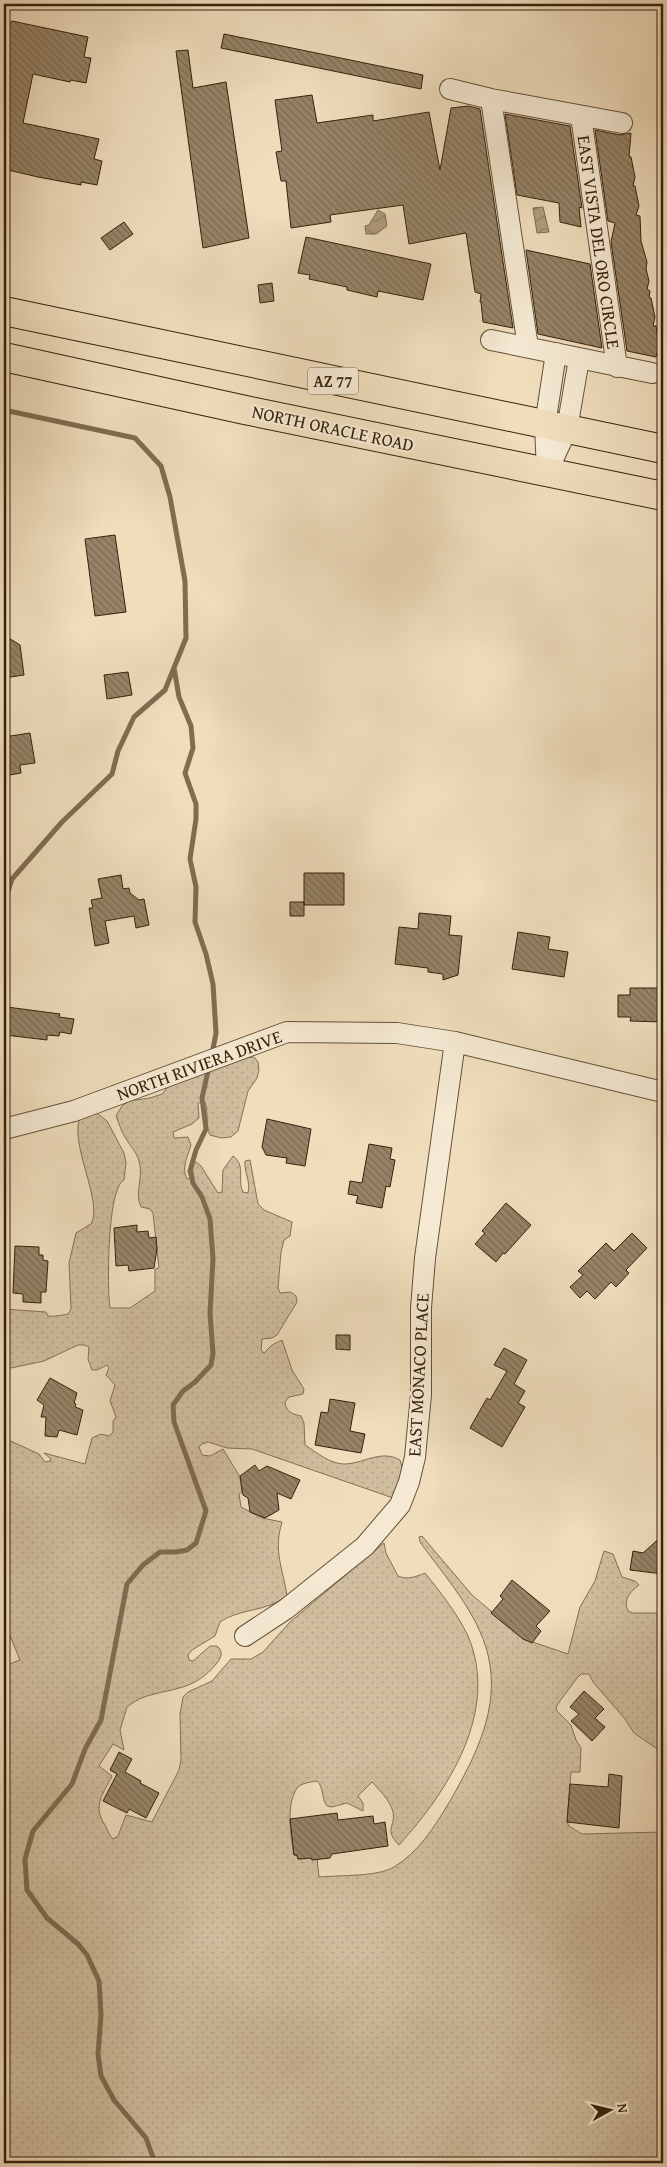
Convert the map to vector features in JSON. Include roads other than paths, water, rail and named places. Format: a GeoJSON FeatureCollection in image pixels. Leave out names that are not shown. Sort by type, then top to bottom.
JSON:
{"type":"FeatureCollection","features":[{"type":"Feature","properties":{"kind":"highway","name":"AZ 77"},"geometry":{"type":"LineString","coordinates":[[4,311],[663,449]]}},
{"type":"Feature","properties":{"kind":"highway","name":"NORTH ORACLE ROAD"},"geometry":{"type":"LineString","coordinates":[[4,357],[245,410],[663,496]]}},
{"type":"Feature","properties":{"kind":"street"},"geometry":{"type":"LineString","coordinates":[[450,89],[491,99],[622,123]]}},
{"type":"Feature","properties":{"kind":"street"},"geometry":{"type":"LineString","coordinates":[[491,99],[528,347]]}},
{"type":"Feature","properties":{"kind":"street","name":"EAST VISTA DEL ORO CIRCLE"},"geometry":{"type":"LineString","coordinates":[[581,116],[617,368]]}},
{"type":"Feature","properties":{"kind":"street","name":"EAST VISTA DEL ORO CIRCLE"},"geometry":{"type":"LineString","coordinates":[[491,340],[617,368],[652,373]]}},
{"type":"Feature","properties":{"kind":"street","name":"EAST VISTA DEL ORO CIRCLE"},"geometry":{"type":"LineString","coordinates":[[556,354],[556,427]]}},
{"type":"Feature","properties":{"kind":"street","name":"EAST VISTA DEL ORO CIRCLE"},"geometry":{"type":"LineString","coordinates":[[547,472],[556,427],[579,359]]}},
{"type":"Feature","properties":{"kind":"street","name":"NORTH RIVIERA DRIVE"},"geometry":{"type":"LineString","coordinates":[[4,1129],[74,1111],[287,1032],[397,1033],[455,1042],[663,1092]]}},
{"type":"Feature","properties":{"kind":"street","name":"EAST MONACO PLACE"},"geometry":{"type":"LineString","coordinates":[[245,1636],[286,1609],[365,1546],[400,1505],[410,1482],[415,1457],[421,1395],[421,1308],[425,1258],[455,1042]]}},
{"type":"Feature","properties":{"kind":"water"},"geometry":{"type":"Polygon","coordinates":[[[543,207],[549,232],[537,233],[533,208],[543,207]]]}},
{"type":"Feature","properties":{"kind":"water"},"geometry":{"type":"Polygon","coordinates":[[[378,210],[385,214],[387,226],[376,234],[366,234],[365,226],[369,225],[378,210]]]}},
{"type":"Feature","properties":{"kind":"waterway"},"geometry":{"type":"LineString","coordinates":[[4,410],[135,438],[161,466],[170,497],[185,581],[186,638],[165,690],[134,717],[118,751],[112,774],[62,822],[12,879],[4,904]]}},
{"type":"Feature","properties":{"kind":"waterway"},"geometry":{"type":"LineString","coordinates":[[174,668],[179,697],[191,726],[193,748],[185,773],[196,804],[196,819],[190,859],[196,887],[195,922],[206,954],[213,984],[216,1033],[212,1054]]}},
{"type":"Feature","properties":{"kind":"waterway"},"geometry":{"type":"LineString","coordinates":[[155,2163],[146,2138],[114,2100],[101,2076],[98,2054],[101,2015],[99,1981],[87,1955],[78,1944],[47,1918],[27,1890],[25,1859],[33,1831],[72,1784],[85,1749],[101,1720],[127,1584],[143,1565],[160,1552],[187,1550],[196,1543],[206,1511],[174,1422],[173,1405],[183,1391],[195,1382],[211,1365],[213,1353],[210,1313],[213,1259],[210,1219],[202,1197],[193,1183],[190,1171],[196,1150],[206,1129],[202,1098],[209,1067]]}}]}
